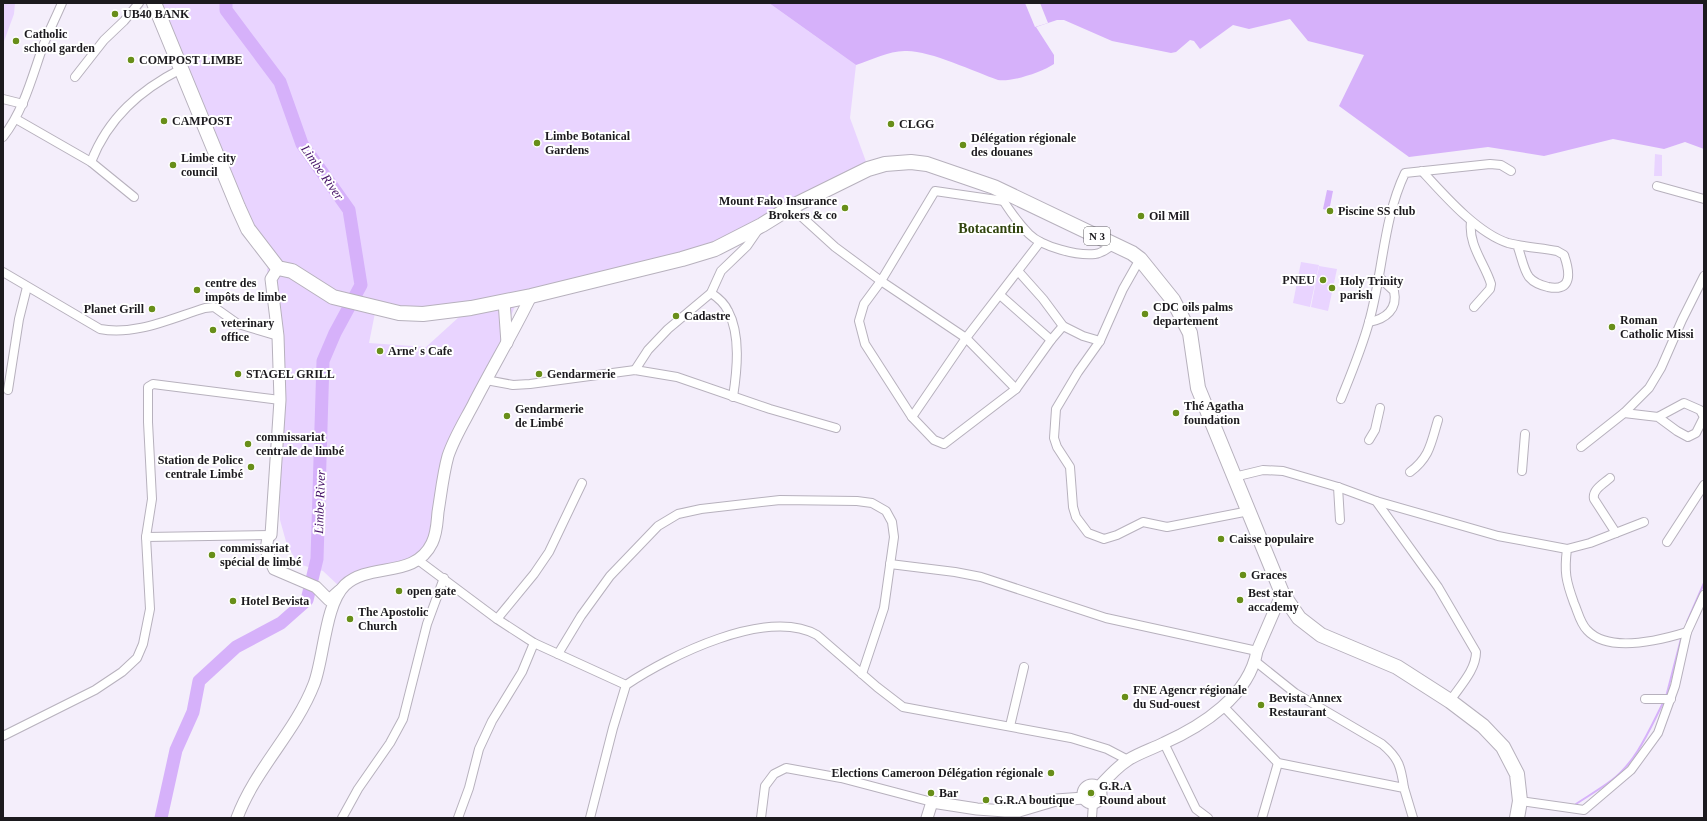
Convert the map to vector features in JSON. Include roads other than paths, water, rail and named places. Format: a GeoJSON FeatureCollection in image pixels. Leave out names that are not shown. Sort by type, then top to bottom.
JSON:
{"type":"FeatureCollection","features":[{"type":"Feature","properties":{"kind":"highway"},"geometry":{"type":"LineString","coordinates":[[154,3],[248,229],[278,268]]}},
{"type":"Feature","properties":{"kind":"highway","name":"N 3"},"geometry":{"type":"LineString","coordinates":[[278,268],[292,271],[333,297],[399,313],[423,314],[471,308],[531,296],[715,249],[762,225],[792,207],[868,169],[884,164],[927,164],[994,187],[1114,244],[1140,259],[1173,300],[1190,333],[1198,388],[1282,593],[1299,618],[1321,635],[1397,667],[1450,701],[1483,726],[1503,747],[1517,774],[1520,801],[1517,818]]}},
{"type":"Feature","properties":{"kind":"street"},"geometry":{"type":"LineString","coordinates":[[3,136],[16,118],[23,104],[44,44],[62,3]]}},
{"type":"Feature","properties":{"kind":"street"},"geometry":{"type":"LineString","coordinates":[[75,77],[104,40],[124,21],[139,3]]}},
{"type":"Feature","properties":{"kind":"street"},"geometry":{"type":"LineString","coordinates":[[90,162],[106,131],[126,107],[154,84],[181,69]]}},
{"type":"Feature","properties":{"kind":"street"},"geometry":{"type":"LineString","coordinates":[[3,99],[23,104]]}},
{"type":"Feature","properties":{"kind":"street"},"geometry":{"type":"LineString","coordinates":[[16,118],[90,162],[134,197]]}},
{"type":"Feature","properties":{"kind":"street"},"geometry":{"type":"LineString","coordinates":[[1341,399],[1369,322],[1398,188],[1405,173],[1490,164],[1501,165],[1511,171]]}},
{"type":"Feature","properties":{"kind":"street"},"geometry":{"type":"LineString","coordinates":[[1422,171],[1471,222],[1497,238],[1517,245],[1557,251],[1564,255],[1568,273],[1567,282],[1563,286],[1557,288],[1543,286],[1532,280],[1528,275],[1517,245]]}},
{"type":"Feature","properties":{"kind":"street"},"geometry":{"type":"LineString","coordinates":[[1657,186],[1704,199]]}},
{"type":"Feature","properties":{"kind":"street"},"geometry":{"type":"LineString","coordinates":[[994,187],[1030,235],[1040,242],[1060,249],[1090,254],[1101,253],[1114,244]]}},
{"type":"Feature","properties":{"kind":"street"},"geometry":{"type":"LineString","coordinates":[[1004,201],[935,191],[881,281],[864,304],[859,321],[865,344],[912,417],[934,440],[944,444],[1016,389],[1051,340],[1063,326]]}},
{"type":"Feature","properties":{"kind":"street"},"geometry":{"type":"LineString","coordinates":[[792,207],[835,247],[881,281],[966,338],[1016,389]]}},
{"type":"Feature","properties":{"kind":"street"},"geometry":{"type":"LineString","coordinates":[[1471,222],[1471,235],[1474,245],[1491,284],[1490,289],[1474,307]]}},
{"type":"Feature","properties":{"kind":"street"},"geometry":{"type":"LineString","coordinates":[[635,370],[648,350],[668,329],[711,293],[721,271],[747,246],[762,225]]}},
{"type":"Feature","properties":{"kind":"street"},"geometry":{"type":"LineString","coordinates":[[912,417],[966,338],[1040,242]]}},
{"type":"Feature","properties":{"kind":"street"},"geometry":{"type":"LineString","coordinates":[[1140,259],[1123,289],[1100,341],[1078,372],[1056,409],[1054,420],[1054,438],[1057,447],[1070,467],[1073,507],[1083,528],[1096,536],[1110,538],[1142,522],[1167,526],[1249,511]]}},
{"type":"Feature","properties":{"kind":"street"},"geometry":{"type":"LineString","coordinates":[[278,268],[271,279],[278,336],[280,400],[271,535],[268,537],[266,550],[274,569],[300,582],[316,587],[329,600],[351,581],[362,576],[401,568],[418,560],[425,554],[432,543],[437,528],[448,457],[454,439],[508,343],[531,296]]}},
{"type":"Feature","properties":{"kind":"street"},"geometry":{"type":"LineString","coordinates":[[1018,271],[1044,299],[1063,326],[1084,336],[1100,341]]}},
{"type":"Feature","properties":{"kind":"street"},"geometry":{"type":"LineString","coordinates":[[3,272],[100,329],[114,332],[133,330],[205,308],[214,307],[238,324],[278,336]]}},
{"type":"Feature","properties":{"kind":"street"},"geometry":{"type":"LineString","coordinates":[[1581,447],[1624,413],[1649,388],[1656,378],[1704,276]]}},
{"type":"Feature","properties":{"kind":"street"},"geometry":{"type":"LineString","coordinates":[[1369,322],[1378,320],[1387,315],[1391,310],[1395,297],[1394,291],[1379,277]]}},
{"type":"Feature","properties":{"kind":"street"},"geometry":{"type":"LineString","coordinates":[[8,390],[19,318],[27,287]]}},
{"type":"Feature","properties":{"kind":"street"},"geometry":{"type":"LineString","coordinates":[[711,293],[728,310],[733,329],[737,363],[733,397]]}},
{"type":"Feature","properties":{"kind":"street"},"geometry":{"type":"LineString","coordinates":[[1000,295],[1051,340]]}},
{"type":"Feature","properties":{"kind":"street"},"geometry":{"type":"LineString","coordinates":[[504,301],[508,343]]}},
{"type":"Feature","properties":{"kind":"street"},"geometry":{"type":"LineString","coordinates":[[486,380],[513,385],[525,385],[635,370],[676,377],[733,397],[836,428]]}},
{"type":"Feature","properties":{"kind":"street"},"geometry":{"type":"LineString","coordinates":[[3,736],[95,690],[122,672],[137,658],[144,644],[150,609],[146,537],[152,500],[148,422],[148,387],[153,384],[280,400]]}},
{"type":"Feature","properties":{"kind":"street"},"geometry":{"type":"LineString","coordinates":[[1624,413],[1658,417],[1688,437],[1696,434],[1704,417],[1700,410],[1684,403],[1658,417]]}},
{"type":"Feature","properties":{"kind":"street"},"geometry":{"type":"LineString","coordinates":[[1369,440],[1374,430],[1380,408]]}},
{"type":"Feature","properties":{"kind":"street"},"geometry":{"type":"LineString","coordinates":[[1410,472],[1428,455],[1438,420]]}},
{"type":"Feature","properties":{"kind":"street"},"geometry":{"type":"LineString","coordinates":[[1522,471],[1525,434]]}},
{"type":"Feature","properties":{"kind":"street"},"geometry":{"type":"LineString","coordinates":[[1234,477],[1263,470],[1283,471],[1498,536],[1567,549],[1590,543],[1644,522]]}},
{"type":"Feature","properties":{"kind":"street"},"geometry":{"type":"LineString","coordinates":[[1610,478],[1595,491],[1593,495],[1594,499],[1616,533]]}},
{"type":"Feature","properties":{"kind":"street"},"geometry":{"type":"LineString","coordinates":[[497,618],[534,574],[549,552],[582,483]]}},
{"type":"Feature","properties":{"kind":"street"},"geometry":{"type":"LineString","coordinates":[[1667,542],[1704,486]]}},
{"type":"Feature","properties":{"kind":"street"},"geometry":{"type":"LineString","coordinates":[[1338,487],[1340,520]]}},
{"type":"Feature","properties":{"kind":"street"},"geometry":{"type":"LineString","coordinates":[[558,654],[581,616],[610,576],[658,526],[678,514],[701,509],[780,500],[872,503],[886,511],[892,522],[894,537],[884,608],[862,674]]}},
{"type":"Feature","properties":{"kind":"street"},"geometry":{"type":"LineString","coordinates":[[1376,500],[1438,587],[1476,652],[1476,660],[1450,701]]}},
{"type":"Feature","properties":{"kind":"street"},"geometry":{"type":"LineString","coordinates":[[146,537],[271,535]]}},
{"type":"Feature","properties":{"kind":"street"},"geometry":{"type":"LineString","coordinates":[[1567,549],[1564,574],[1566,581],[1583,626],[1594,636],[1620,643],[1651,641],[1687,632]]}},
{"type":"Feature","properties":{"kind":"street"},"geometry":{"type":"LineString","coordinates":[[418,560],[534,643],[626,685]]}},
{"type":"Feature","properties":{"kind":"street"},"geometry":{"type":"LineString","coordinates":[[890,564],[955,572],[981,578],[1106,618],[1256,656],[1294,693],[1382,744],[1394,755],[1401,770],[1404,788],[1413,818]]}},
{"type":"Feature","properties":{"kind":"street"},"geometry":{"type":"LineString","coordinates":[[342,818],[358,789],[390,743],[403,719],[427,624],[444,578]]}},
{"type":"Feature","properties":{"kind":"street"},"geometry":{"type":"LineString","coordinates":[[237,818],[258,776],[297,720],[314,683],[332,608],[341,590]]}},
{"type":"Feature","properties":{"kind":"street"},"geometry":{"type":"LineString","coordinates":[[1092,818],[1088,800],[1084,791],[1088,785],[1096,785],[1099,787],[1128,760],[1164,744],[1200,724],[1223,706],[1240,688],[1256,656],[1282,593]]}},
{"type":"Feature","properties":{"kind":"street"},"geometry":{"type":"LineString","coordinates":[[1520,801],[1584,810],[1638,762],[1658,733],[1671,699],[1687,632],[1704,595]]}},
{"type":"Feature","properties":{"kind":"street"},"geometry":{"type":"LineString","coordinates":[[590,818],[613,728],[626,685],[670,659],[719,638],[740,632],[772,628],[799,628],[809,630],[817,635],[887,696],[903,707],[1010,726],[1086,742],[1107,749],[1128,760]]}},
{"type":"Feature","properties":{"kind":"street"},"geometry":{"type":"LineString","coordinates":[[458,818],[469,788],[479,749],[492,721],[522,672],[534,643]]}},
{"type":"Feature","properties":{"kind":"street"},"geometry":{"type":"LineString","coordinates":[[1010,726],[1024,667]]}},
{"type":"Feature","properties":{"kind":"street"},"geometry":{"type":"LineString","coordinates":[[1645,699],[1671,699]]}},
{"type":"Feature","properties":{"kind":"street"},"geometry":{"type":"LineString","coordinates":[[1223,706],[1278,763],[1404,788]]}},
{"type":"Feature","properties":{"kind":"street"},"geometry":{"type":"LineString","coordinates":[[1164,744],[1196,809],[1208,818]]}},
{"type":"Feature","properties":{"kind":"street"},"geometry":{"type":"LineString","coordinates":[[1262,818],[1278,763]]}},
{"type":"Feature","properties":{"kind":"street"},"geometry":{"type":"LineString","coordinates":[[761,818],[766,786],[774,774],[786,768],[841,778],[932,802],[1020,814],[1056,800],[1088,800]]}},
{"type":"Feature","properties":{"kind":"street"},"geometry":{"type":"LineString","coordinates":[[927,818],[932,802]]}},
{"type":"Feature","properties":{"kind":"waterway","name":"Limbe River"},"geometry":{"type":"LineString","coordinates":[[161,818],[176,750],[193,712],[199,681],[236,647],[281,623],[307,600],[317,559],[323,361],[335,333],[361,285],[349,210],[302,144],[280,82],[226,10],[226,3]]}},
{"type":"Feature","properties":{"kind":"waterway"},"geometry":{"type":"LineString","coordinates":[[1687,622],[1704,583]]}},
{"type":"Feature","properties":{"kind":"waterway"},"geometry":{"type":"LineString","coordinates":[[1666,697],[1682,635]]}},
{"type":"Feature","properties":{"kind":"waterway"},"geometry":{"type":"LineString","coordinates":[[1576,804],[1612,780],[1629,763],[1642,744],[1664,701]]}},
{"type":"Feature","properties":{"kind":"place","name":"UB40 BANK"},"geometry":{"type":"Point","coordinates":[115,14]}},
{"type":"Feature","properties":{"kind":"place","name":"Catholic school garden"},"geometry":{"type":"Point","coordinates":[16,41]}},
{"type":"Feature","properties":{"kind":"place","name":"COMPOST LIMBE"},"geometry":{"type":"Point","coordinates":[131,60]}},
{"type":"Feature","properties":{"kind":"place","name":"CAMPOST"},"geometry":{"type":"Point","coordinates":[164,121]}},
{"type":"Feature","properties":{"kind":"place","name":"CLGG"},"geometry":{"type":"Point","coordinates":[891,124]}},
{"type":"Feature","properties":{"kind":"place","name":"Limbe Botanical Gardens"},"geometry":{"type":"Point","coordinates":[537,143]}},
{"type":"Feature","properties":{"kind":"place","name":"Délégation régionale des douanes"},"geometry":{"type":"Point","coordinates":[963,145]}},
{"type":"Feature","properties":{"kind":"place","name":"Limbe city council"},"geometry":{"type":"Point","coordinates":[173,165]}},
{"type":"Feature","properties":{"kind":"place","name":"Mount Fako Insurance Brokers & co"},"geometry":{"type":"Point","coordinates":[845,208]}},
{"type":"Feature","properties":{"kind":"place","name":"Piscine SS club"},"geometry":{"type":"Point","coordinates":[1330,211]}},
{"type":"Feature","properties":{"kind":"place","name":"Oil Mill"},"geometry":{"type":"Point","coordinates":[1141,216]}},
{"type":"Feature","properties":{"kind":"place","name":"PNEU"},"geometry":{"type":"Point","coordinates":[1323,280]}},
{"type":"Feature","properties":{"kind":"place","name":"Holy Trinity parish"},"geometry":{"type":"Point","coordinates":[1332,288]}},
{"type":"Feature","properties":{"kind":"place","name":"centre des impôts de limbe"},"geometry":{"type":"Point","coordinates":[197,290]}},
{"type":"Feature","properties":{"kind":"place","name":"Planet Grill"},"geometry":{"type":"Point","coordinates":[152,309]}},
{"type":"Feature","properties":{"kind":"place","name":"CDC oils palms departement"},"geometry":{"type":"Point","coordinates":[1145,314]}},
{"type":"Feature","properties":{"kind":"place","name":"Cadastre"},"geometry":{"type":"Point","coordinates":[676,316]}},
{"type":"Feature","properties":{"kind":"place","name":"Roman Catholic Missi"},"geometry":{"type":"Point","coordinates":[1612,327]}},
{"type":"Feature","properties":{"kind":"place","name":"veterinary office"},"geometry":{"type":"Point","coordinates":[213,330]}},
{"type":"Feature","properties":{"kind":"place","name":"Arne' s Cafe"},"geometry":{"type":"Point","coordinates":[380,351]}},
{"type":"Feature","properties":{"kind":"place","name":"STAGEL GRILL"},"geometry":{"type":"Point","coordinates":[238,374]}},
{"type":"Feature","properties":{"kind":"place","name":"Gendarmerie"},"geometry":{"type":"Point","coordinates":[539,374]}},
{"type":"Feature","properties":{"kind":"place","name":"Thé Agatha foundation"},"geometry":{"type":"Point","coordinates":[1176,413]}},
{"type":"Feature","properties":{"kind":"place","name":"Gendarmerie de Limbé"},"geometry":{"type":"Point","coordinates":[507,416]}},
{"type":"Feature","properties":{"kind":"place","name":"commissariat centrale de limbé"},"geometry":{"type":"Point","coordinates":[248,444]}},
{"type":"Feature","properties":{"kind":"place","name":"Station de Police centrale Limbé"},"geometry":{"type":"Point","coordinates":[251,467]}},
{"type":"Feature","properties":{"kind":"place","name":"Caisse populaire"},"geometry":{"type":"Point","coordinates":[1221,539]}},
{"type":"Feature","properties":{"kind":"place","name":"commissariat spécial de limbé"},"geometry":{"type":"Point","coordinates":[212,555]}},
{"type":"Feature","properties":{"kind":"place","name":"Graces"},"geometry":{"type":"Point","coordinates":[1243,575]}},
{"type":"Feature","properties":{"kind":"place","name":"open gate"},"geometry":{"type":"Point","coordinates":[399,591]}},
{"type":"Feature","properties":{"kind":"place","name":"Best star accademy"},"geometry":{"type":"Point","coordinates":[1240,600]}},
{"type":"Feature","properties":{"kind":"place","name":"Hotel Bevista"},"geometry":{"type":"Point","coordinates":[233,601]}},
{"type":"Feature","properties":{"kind":"place","name":"The Apostolic Church"},"geometry":{"type":"Point","coordinates":[350,619]}},
{"type":"Feature","properties":{"kind":"place","name":"FNE Agencr régionale du Sud-ouest"},"geometry":{"type":"Point","coordinates":[1125,697]}},
{"type":"Feature","properties":{"kind":"place","name":"Bevista Annex Restaurant"},"geometry":{"type":"Point","coordinates":[1261,705]}},
{"type":"Feature","properties":{"kind":"place","name":"Elections Cameroon Délégation régionale"},"geometry":{"type":"Point","coordinates":[1051,773]}},
{"type":"Feature","properties":{"kind":"place","name":"Bar"},"geometry":{"type":"Point","coordinates":[931,793]}},
{"type":"Feature","properties":{"kind":"place","name":"G.R.A Round about"},"geometry":{"type":"Point","coordinates":[1091,793]}},
{"type":"Feature","properties":{"kind":"place","name":"G.R.A boutique"},"geometry":{"type":"Point","coordinates":[986,800]}},
{"type":"Feature","properties":{"kind":"district","name":"Botacantin"},"geometry":{"type":"Point","coordinates":[991,228]}}]}
